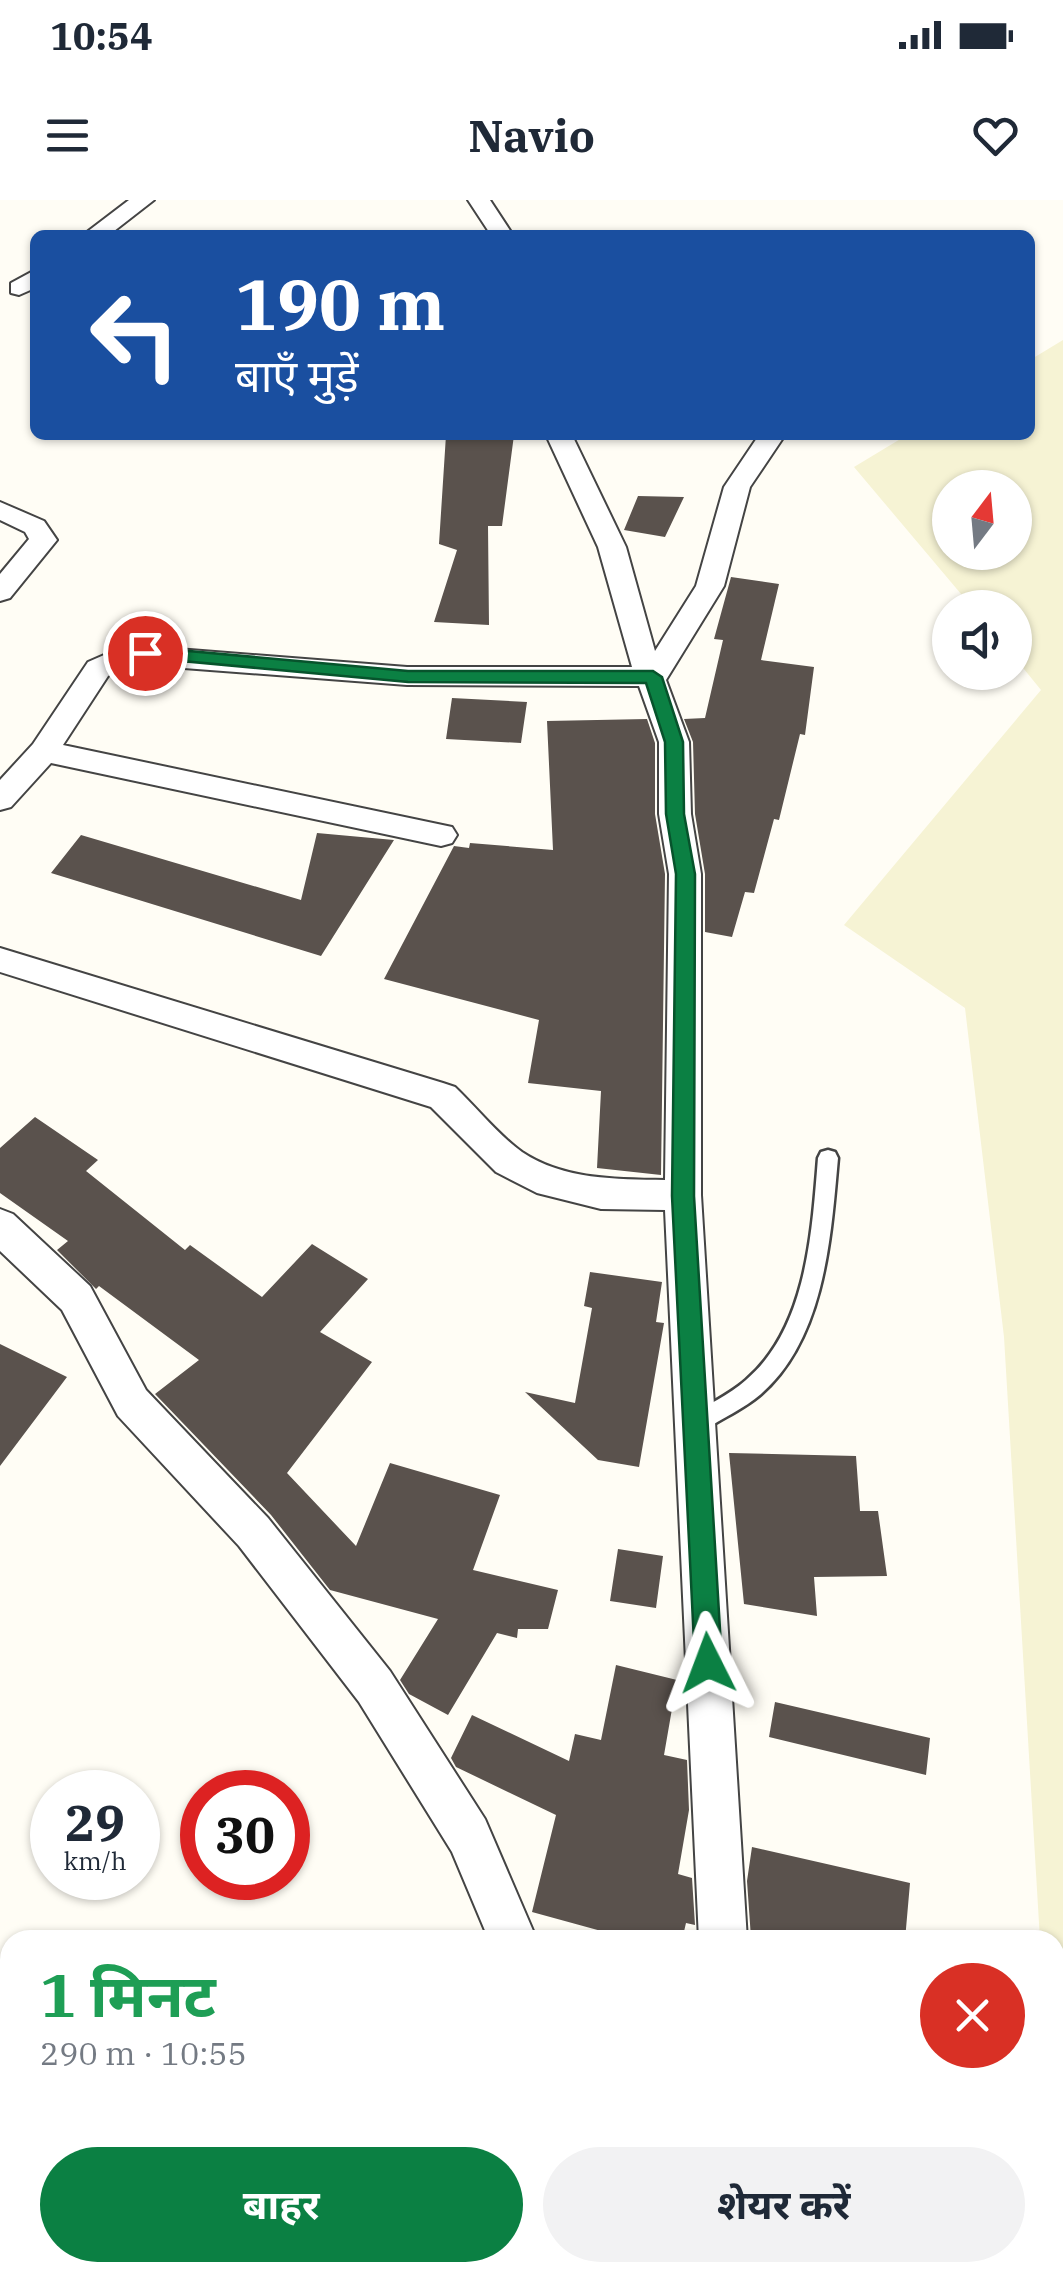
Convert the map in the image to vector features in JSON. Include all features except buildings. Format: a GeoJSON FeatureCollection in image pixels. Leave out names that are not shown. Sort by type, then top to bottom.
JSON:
{"type":"FeatureCollection","features":[{"type":"Feature","properties":{"kind":"street"},"geometry":{"type":"LineString","coordinates":[[101,230],[143,200]]}},
{"type":"Feature","properties":{"kind":"street"},"geometry":{"type":"LineString","coordinates":[[479,200],[499,230]]}},
{"type":"Feature","properties":{"kind":"street"},"geometry":{"type":"LineString","coordinates":[[560,440],[612,547],[634,632],[674,742],[675,814],[685,874],[683,1196],[722,1930]]}},
{"type":"Feature","properties":{"kind":"street"},"geometry":{"type":"LineString","coordinates":[[653,677],[710,586],[738,486],[769,440]]}},
{"type":"Feature","properties":{"kind":"street"},"geometry":{"type":"LineString","coordinates":[[0,510],[35,527],[44,540],[0,592]]}},
{"type":"Feature","properties":{"kind":"street"},"geometry":{"type":"LineString","coordinates":[[0,800],[44,752],[98,669],[127,654],[408,676],[653,677]]}},
{"type":"Feature","properties":{"kind":"street"},"geometry":{"type":"LineString","coordinates":[[44,752],[441,835]]}},
{"type":"Feature","properties":{"kind":"street"},"geometry":{"type":"LineString","coordinates":[[0,960],[442,1097],[509,1162],[550,1182],[601,1194],[683,1196]]}},
{"type":"Feature","properties":{"kind":"street"},"geometry":{"type":"LineString","coordinates":[[0,1225],[21,1251],[74,1296],[98,1331],[112,1374],[140,1414],[268,1549],[378,1692],[461,1816],[493,1881],[510,1930]]}},
{"type":"Feature","properties":{"kind":"lane"},"geometry":{"type":"LineString","coordinates":[[694,1424],[758,1383],[791,1334],[812,1278],[823,1223],[828,1158]]}},
{"type":"Feature","properties":{"kind":"shaded area"},"geometry":{"type":"Polygon","coordinates":[[[1063,340],[1063,1930],[1039,1930],[1004,1337],[965,1008],[844,925],[1041,690],[1032,679],[1032,590],[958,590],[941,570],[1032,570],[1032,470],[932,470],[932,560],[854,467],[899,440],[1035,440],[1035,357],[1063,340]]]}},
{"type":"Feature","properties":{"kind":"route"},"geometry":{"type":"LineString","coordinates":[[145,653],[408,676],[653,677],[674,742],[675,814],[685,874],[683,1196],[708,1663]]}}]}
